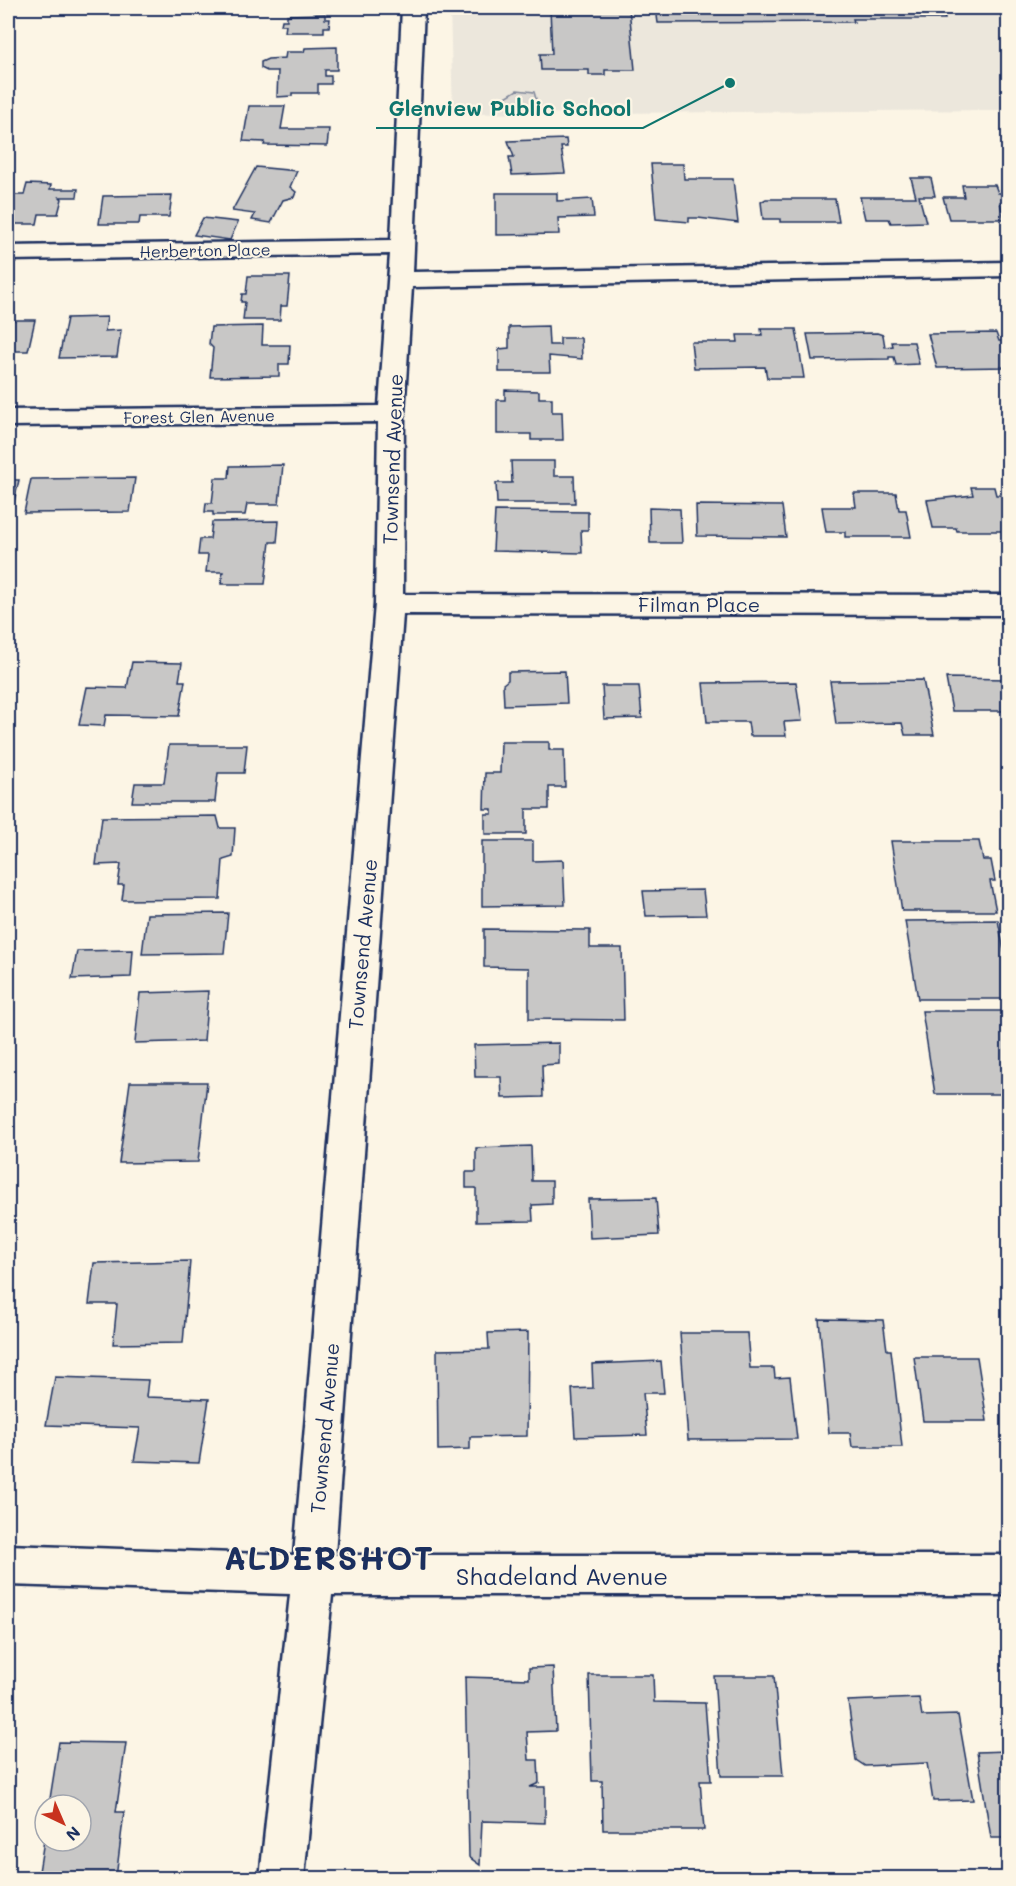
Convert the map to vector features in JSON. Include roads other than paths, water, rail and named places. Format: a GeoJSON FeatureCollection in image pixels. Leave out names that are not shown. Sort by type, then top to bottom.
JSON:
{"type":"FeatureCollection","features":[{"type":"Feature","properties":{"kind":"street","name":"Townsend Avenue"},"geometry":{"type":"LineString","coordinates":[[282,1878],[313,1575],[389,604],[391,414],[403,247],[413,8]]}},
{"type":"Feature","properties":{"kind":"street","name":"Herberton Place"},"geometry":{"type":"LineString","coordinates":[[8,253],[403,247]]}},
{"type":"Feature","properties":{"kind":"street"},"geometry":{"type":"LineString","coordinates":[[401,280],[1008,269]]}},
{"type":"Feature","properties":{"kind":"street","name":"Forest Glen Avenue"},"geometry":{"type":"LineString","coordinates":[[8,418],[391,414]]}},
{"type":"Feature","properties":{"kind":"street","name":"Filman Place"},"geometry":{"type":"LineString","coordinates":[[389,604],[1008,604]]}},
{"type":"Feature","properties":{"kind":"street","name":"Shadeland Avenue"},"geometry":{"type":"LineString","coordinates":[[8,1565],[313,1575],[1008,1575]]}},
{"type":"Feature","properties":{"kind":"place","name":"Glenview Public School"},"geometry":{"type":"Point","coordinates":[730,83]}},
{"type":"Feature","properties":{"kind":"district","name":"ALDERSHOT"},"geometry":{"type":"Point","coordinates":[329,1557]}}]}
